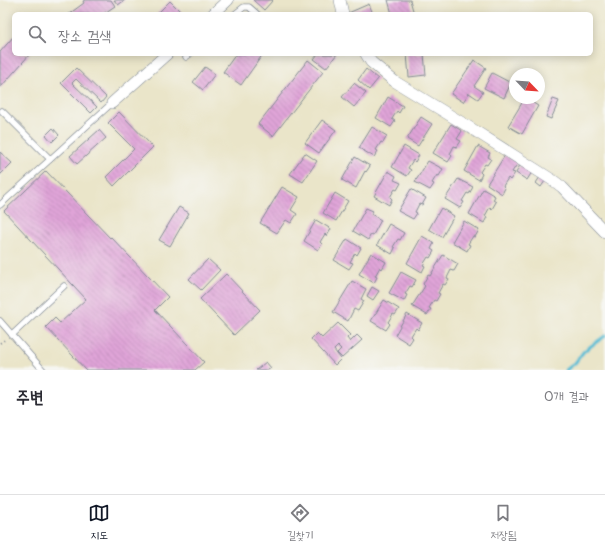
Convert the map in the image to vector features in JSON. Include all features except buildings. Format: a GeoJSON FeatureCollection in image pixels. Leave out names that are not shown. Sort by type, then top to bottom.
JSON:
{"type":"FeatureCollection","features":[{"type":"Feature","properties":{"kind":"street"},"geometry":{"type":"LineString","coordinates":[[215,12],[228,0]]}},
{"type":"Feature","properties":{"kind":"street"},"geometry":{"type":"LineString","coordinates":[[340,0],[343,12]]}},
{"type":"Feature","properties":{"kind":"street"},"geometry":{"type":"LineString","coordinates":[[112,103],[165,56]]}},
{"type":"Feature","properties":{"kind":"street"},"geometry":{"type":"LineString","coordinates":[[367,56],[371,62],[394,81],[554,181],[562,187],[605,232]]}},
{"type":"Feature","properties":{"kind":"lane"},"geometry":{"type":"LineString","coordinates":[[237,12],[244,6],[249,7],[255,12]]}},
{"type":"Feature","properties":{"kind":"lane"},"geometry":{"type":"LineString","coordinates":[[0,205],[112,103]]}},
{"type":"Feature","properties":{"kind":"lane"},"geometry":{"type":"LineString","coordinates":[[2,111],[50,159]]}},
{"type":"Feature","properties":{"kind":"lane"},"geometry":{"type":"LineString","coordinates":[[12,335],[64,286]]}},
{"type":"Feature","properties":{"kind":"lane"},"geometry":{"type":"LineString","coordinates":[[0,321],[43,370]]}},
{"type":"Feature","properties":{"kind":"waterway"},"geometry":{"type":"LineString","coordinates":[[566,370],[575,363],[584,351],[605,336]]}}]}
